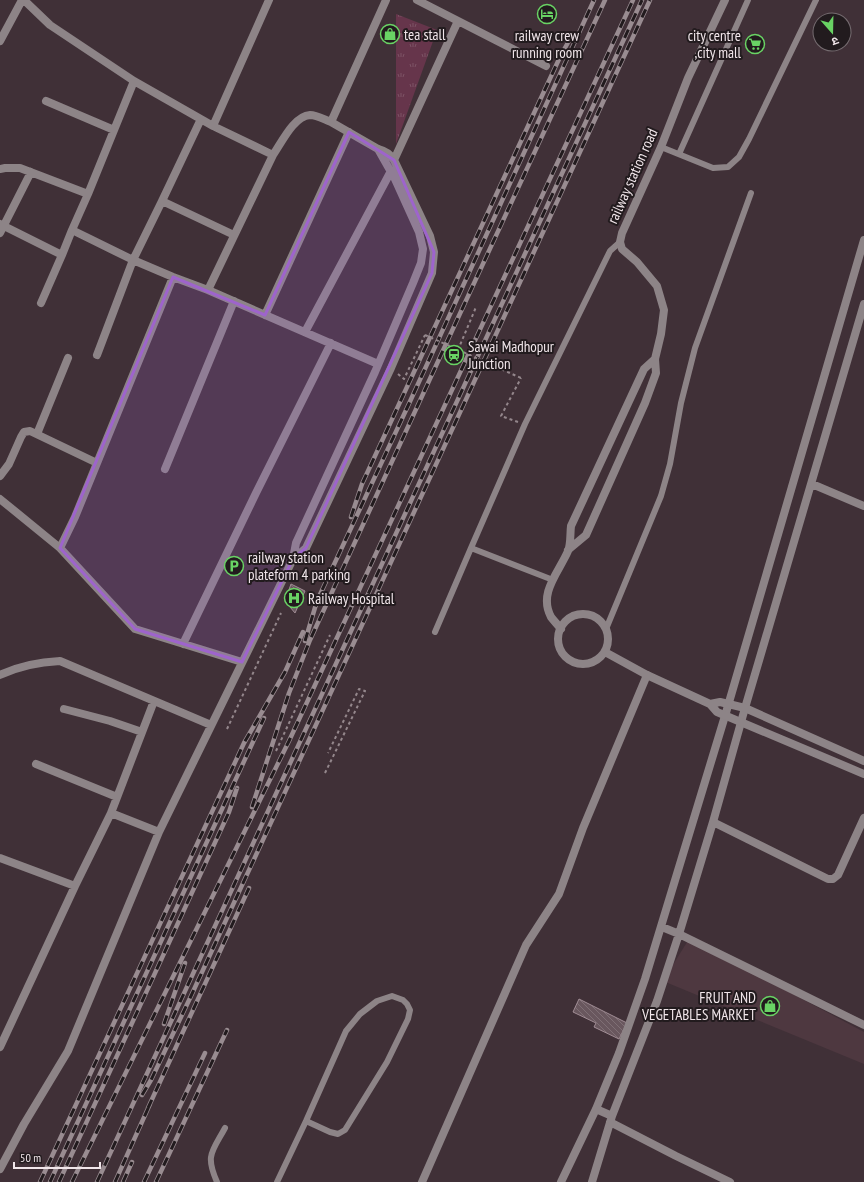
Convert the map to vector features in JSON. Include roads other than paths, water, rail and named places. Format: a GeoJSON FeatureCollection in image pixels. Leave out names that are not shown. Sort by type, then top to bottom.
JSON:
{"type":"FeatureCollection","features":[{"type":"Feature","properties":{"kind":"street"},"geometry":{"type":"LineString","coordinates":[[0,40],[23,0],[50,26],[134,81],[201,120],[273,155]]}},
{"type":"Feature","properties":{"kind":"street"},"geometry":{"type":"LineString","coordinates":[[213,126],[270,0]]}},
{"type":"Feature","properties":{"kind":"street"},"geometry":{"type":"LineString","coordinates":[[331,122],[386,0]]}},
{"type":"Feature","properties":{"kind":"street"},"geometry":{"type":"LineString","coordinates":[[417,0],[546,66]]}},
{"type":"Feature","properties":{"kind":"street","name":"railway station road"},"geometry":{"type":"LineString","coordinates":[[655,358],[661,334],[664,310],[657,286],[637,262],[622,249],[620,242],[622,233],[661,147],[688,78],[725,0]]}},
{"type":"Feature","properties":{"kind":"street"},"geometry":{"type":"LineString","coordinates":[[394,160],[458,21]]}},
{"type":"Feature","properties":{"kind":"street"},"geometry":{"type":"LineString","coordinates":[[41,303],[88,194],[134,81]]}},
{"type":"Feature","properties":{"kind":"street"},"geometry":{"type":"LineString","coordinates":[[46,101],[114,130]]}},
{"type":"Feature","properties":{"kind":"street"},"geometry":{"type":"LineString","coordinates":[[208,290],[273,155],[295,122],[302,116],[312,114],[331,122],[391,155],[430,236],[434,252],[432,273],[391,368],[306,548],[293,559]]}},
{"type":"Feature","properties":{"kind":"street"},"geometry":{"type":"LineString","coordinates":[[97,355],[133,260],[201,120]]}},
{"type":"Feature","properties":{"kind":"street"},"geometry":{"type":"LineString","coordinates":[[265,315],[349,132]]}},
{"type":"Feature","properties":{"kind":"street"},"geometry":{"type":"LineString","coordinates":[[0,1169],[24,1124],[68,1051],[159,832],[293,559],[296,543],[378,364],[421,263],[423,249],[419,232],[378,149]]}},
{"type":"Feature","properties":{"kind":"street"},"geometry":{"type":"LineString","coordinates":[[0,169],[20,168],[88,194]]}},
{"type":"Feature","properties":{"kind":"street"},"geometry":{"type":"LineString","coordinates":[[305,332],[390,171]]}},
{"type":"Feature","properties":{"kind":"street"},"geometry":{"type":"LineString","coordinates":[[31,172],[1,228],[62,255]]}},
{"type":"Feature","properties":{"kind":"street"},"geometry":{"type":"LineString","coordinates":[[162,201],[234,235]]}},
{"type":"Feature","properties":{"kind":"street"},"geometry":{"type":"LineString","coordinates":[[72,230],[133,260],[208,290],[378,364]]}},
{"type":"Feature","properties":{"kind":"street"},"geometry":{"type":"LineString","coordinates":[[561,1182],[596,1108],[622,1045],[662,927],[864,241]]}},
{"type":"Feature","properties":{"kind":"street"},"geometry":{"type":"LineString","coordinates":[[60,548],[75,517],[173,277]]}},
{"type":"Feature","properties":{"kind":"street"},"geometry":{"type":"LineString","coordinates":[[165,469],[234,302]]}},
{"type":"Feature","properties":{"kind":"street"},"geometry":{"type":"LineString","coordinates":[[592,1182],[611,1119],[657,1001],[679,934],[864,304]]}},
{"type":"Feature","properties":{"kind":"street"},"geometry":{"type":"LineString","coordinates":[[183,644],[331,343]]}},
{"type":"Feature","properties":{"kind":"street"},"geometry":{"type":"LineString","coordinates":[[37,434],[68,358]]}},
{"type":"Feature","properties":{"kind":"street"},"geometry":{"type":"LineString","coordinates":[[561,629],[551,617],[547,607],[547,594],[552,580],[568,550],[571,526],[644,370],[655,358]]}},
{"type":"Feature","properties":{"kind":"street"},"geometry":{"type":"LineString","coordinates":[[568,550],[586,535],[645,403],[656,374],[655,358]]}},
{"type":"Feature","properties":{"kind":"street"},"geometry":{"type":"LineString","coordinates":[[0,476],[9,464],[24,432],[37,434],[97,463]]}},
{"type":"Feature","properties":{"kind":"street"},"geometry":{"type":"LineString","coordinates":[[812,484],[864,506]]}},
{"type":"Feature","properties":{"kind":"street"},"geometry":{"type":"LineString","coordinates":[[0,499],[60,548],[135,629],[242,662]]}},
{"type":"Feature","properties":{"kind":"street"},"geometry":{"type":"LineString","coordinates":[[583,615],[595,617],[602,622],[606,629],[608,645],[605,652],[599,659],[592,663],[576,663],[568,659],[562,653],[559,646],[558,637],[561,629],[565,622],[572,617],[583,615]]}},
{"type":"Feature","properties":{"kind":"street"},"geometry":{"type":"LineString","coordinates":[[605,652],[647,675],[710,704],[717,712],[725,716],[864,774]]}},
{"type":"Feature","properties":{"kind":"street"},"geometry":{"type":"LineString","coordinates":[[0,675],[12,670],[42,662],[60,662],[211,725]]}},
{"type":"Feature","properties":{"kind":"street"},"geometry":{"type":"LineString","coordinates":[[422,1182],[526,945],[559,894],[583,828],[647,675]]}},
{"type":"Feature","properties":{"kind":"street"},"geometry":{"type":"LineString","coordinates":[[0,1047],[75,886],[111,813],[154,701]]}},
{"type":"Feature","properties":{"kind":"street"},"geometry":{"type":"LineString","coordinates":[[710,704],[720,702],[745,708],[864,761]]}},
{"type":"Feature","properties":{"kind":"street"},"geometry":{"type":"LineString","coordinates":[[64,709],[110,721],[142,732]]}},
{"type":"Feature","properties":{"kind":"street"},"geometry":{"type":"LineString","coordinates":[[36,764],[117,796]]}},
{"type":"Feature","properties":{"kind":"street"},"geometry":{"type":"LineString","coordinates":[[111,813],[159,832]]}},
{"type":"Feature","properties":{"kind":"street"},"geometry":{"type":"LineString","coordinates":[[713,822],[828,879],[833,879],[838,875],[864,818]]}},
{"type":"Feature","properties":{"kind":"street"},"geometry":{"type":"LineString","coordinates":[[0,858],[75,886]]}},
{"type":"Feature","properties":{"kind":"street"},"geometry":{"type":"LineString","coordinates":[[662,927],[864,1025]]}},
{"type":"Feature","properties":{"kind":"street"},"geometry":{"type":"LineString","coordinates":[[596,1108],[611,1119],[676,1156],[730,1182]]}},
{"type":"Feature","properties":{"kind":"lane"},"geometry":{"type":"LineString","coordinates":[[678,154],[748,0]]}},
{"type":"Feature","properties":{"kind":"lane"},"geometry":{"type":"LineString","coordinates":[[661,147],[713,168],[728,167],[739,157],[816,0]]}},
{"type":"Feature","properties":{"kind":"lane"},"geometry":{"type":"LineString","coordinates":[[606,629],[661,496],[670,464],[681,403],[695,348],[751,193]]}},
{"type":"Feature","properties":{"kind":"lane"},"geometry":{"type":"LineString","coordinates":[[435,632],[525,424],[610,251],[620,242]]}},
{"type":"Feature","properties":{"kind":"lane"},"geometry":{"type":"LineString","coordinates":[[471,548],[552,580]]}},
{"type":"Feature","properties":{"kind":"lane"},"geometry":{"type":"LineString","coordinates":[[277,1182],[346,1031],[360,1014],[377,1001],[392,996],[407,1004],[410,1010],[408,1019],[386,1062],[345,1130],[338,1134],[306,1121]]}},
{"type":"Feature","properties":{"kind":"lane"},"geometry":{"type":"LineString","coordinates":[[217,1182],[211,1168],[211,1154],[225,1128]]}},
{"type":"Feature","properties":{"kind":"railway"},"geometry":{"type":"LineString","coordinates":[[305,641],[317,601],[594,0]]}},
{"type":"Feature","properties":{"kind":"railway"},"geometry":{"type":"LineString","coordinates":[[252,807],[289,693],[310,640],[605,0]]}},
{"type":"Feature","properties":{"kind":"railway"},"geometry":{"type":"LineString","coordinates":[[72,1182],[289,741],[633,0]]}},
{"type":"Feature","properties":{"kind":"railway"},"geometry":{"type":"LineString","coordinates":[[97,1182],[642,0]]}},
{"type":"Feature","properties":{"kind":"railway"},"geometry":{"type":"LineString","coordinates":[[142,1095],[151,1080],[191,996],[650,0]]}},
{"type":"Feature","properties":{"kind":"railway"},"geometry":{"type":"LineString","coordinates":[[351,517],[362,484],[560,57],[571,37]]}},
{"type":"Feature","properties":{"kind":"railway"},"geometry":{"type":"LineString","coordinates":[[40,1182],[244,743],[285,672],[303,632]]}},
{"type":"Feature","properties":{"kind":"railway"},"geometry":{"type":"LineString","coordinates":[[50,1182],[264,718]]}},
{"type":"Feature","properties":{"kind":"railway"},"geometry":{"type":"LineString","coordinates":[[59,1182],[229,812],[237,788]]}},
{"type":"Feature","properties":{"kind":"railway"},"geometry":{"type":"LineString","coordinates":[[148,1108],[249,888]]}},
{"type":"Feature","properties":{"kind":"railway"},"geometry":{"type":"LineString","coordinates":[[164,1024],[185,963]]}},
{"type":"Feature","properties":{"kind":"railway"},"geometry":{"type":"LineString","coordinates":[[156,1182],[227,1030]]}},
{"type":"Feature","properties":{"kind":"railway"},"geometry":{"type":"LineString","coordinates":[[144,1182],[205,1053]]}},
{"type":"Feature","properties":{"kind":"railway"},"geometry":{"type":"LineString","coordinates":[[115,1182],[150,1104]]}},
{"type":"Feature","properties":{"kind":"railway"},"geometry":{"type":"LineString","coordinates":[[123,1182],[132,1162]]}},
{"type":"Feature","properties":{"kind":"place","name":"railway crew running room"},"geometry":{"type":"Point","coordinates":[547,14]}},
{"type":"Feature","properties":{"kind":"place","name":"tea stall"},"geometry":{"type":"Point","coordinates":[390,34]}},
{"type":"Feature","properties":{"kind":"place","name":"city centre ,city mall"},"geometry":{"type":"Point","coordinates":[755,44]}},
{"type":"Feature","properties":{"kind":"place","name":"Sawai Madhopur Junction"},"geometry":{"type":"Point","coordinates":[454,355]}},
{"type":"Feature","properties":{"kind":"place","name":"railway station plateform 4 parking"},"geometry":{"type":"Point","coordinates":[234,566]}},
{"type":"Feature","properties":{"kind":"place","name":"Railway Hospital"},"geometry":{"type":"Point","coordinates":[294,598]}},
{"type":"Feature","properties":{"kind":"place","name":"FRUIT AND VEGETABLES MARKET"},"geometry":{"type":"Point","coordinates":[770,1006]}}]}
